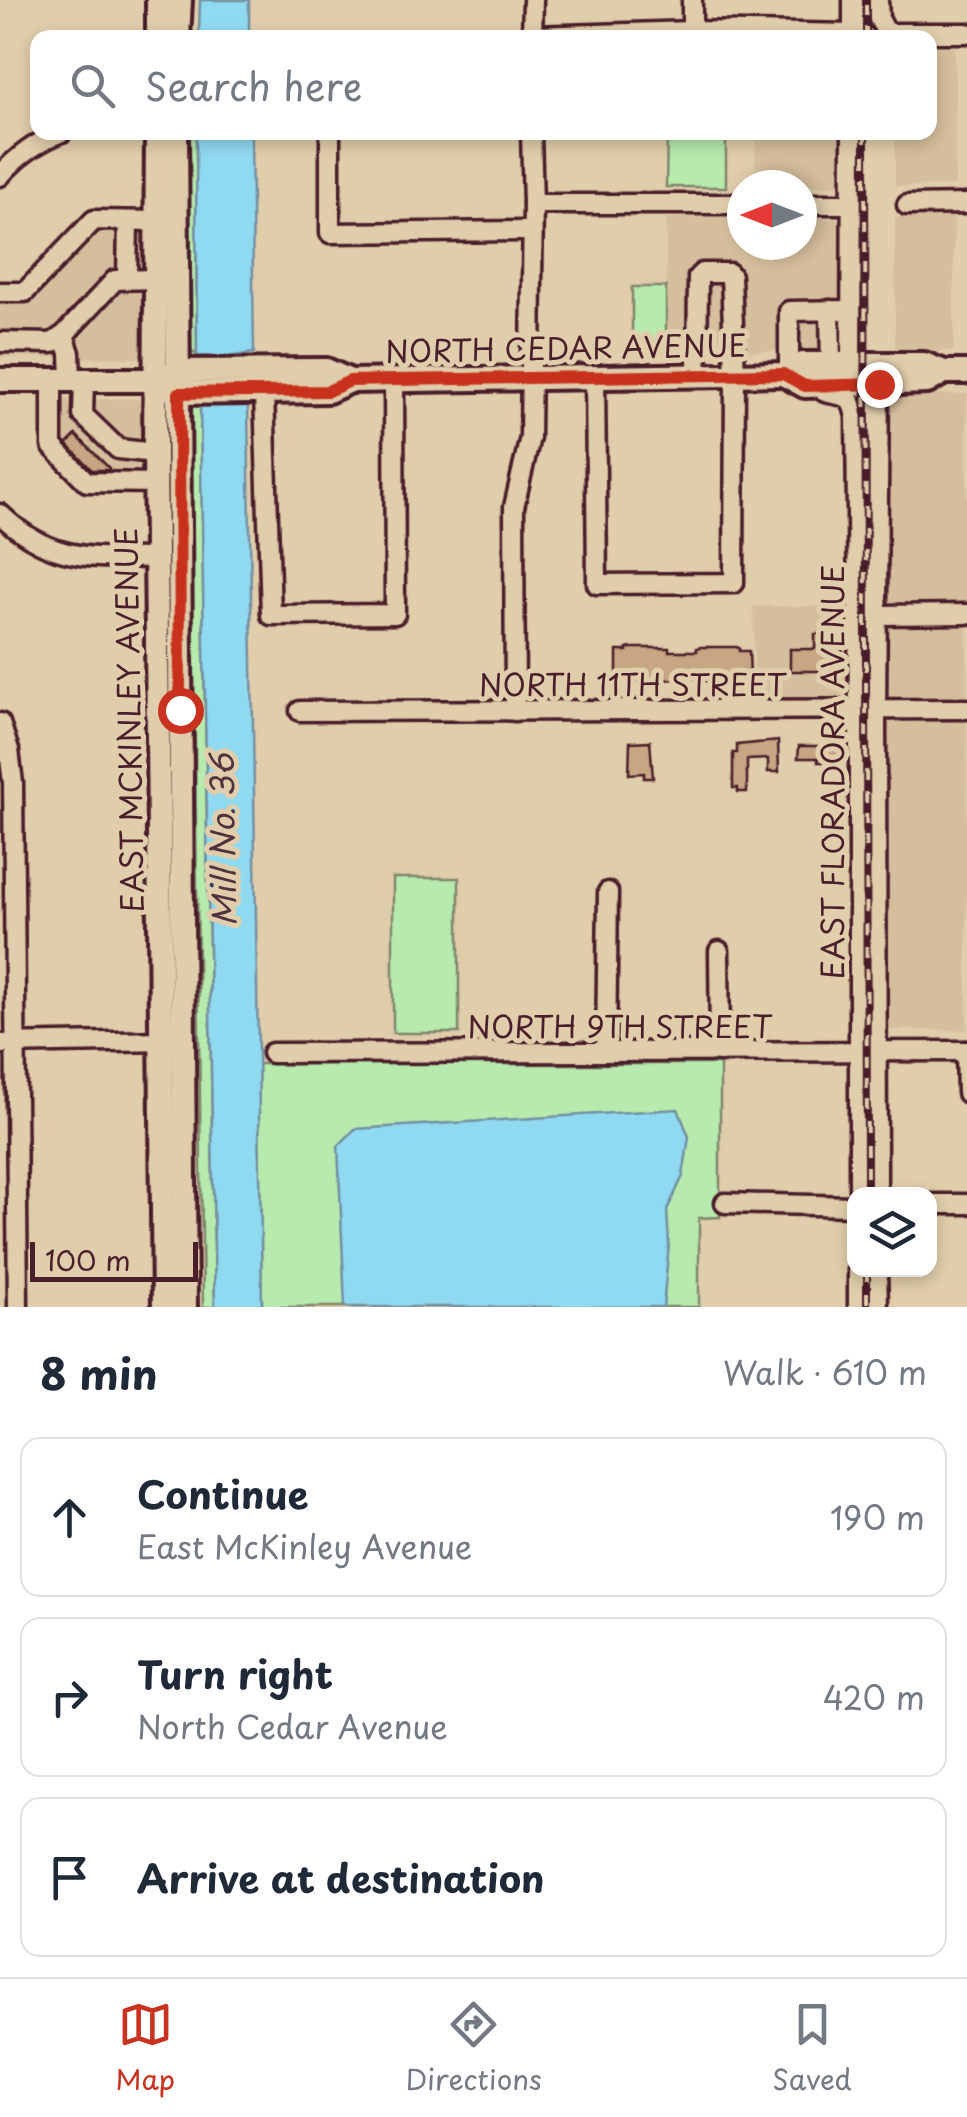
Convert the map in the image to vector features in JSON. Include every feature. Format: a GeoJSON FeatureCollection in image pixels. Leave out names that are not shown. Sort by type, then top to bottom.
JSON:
{"type":"FeatureCollection","features":[{"type":"Feature","properties":{"kind":"main road"},"geometry":{"type":"LineString","coordinates":[[158,0],[158,30]]}},
{"type":"Feature","properties":{"kind":"main road"},"geometry":{"type":"LineString","coordinates":[[178,30],[180,0]]}},
{"type":"Feature","properties":{"kind":"main road","name":"EAST MCKINLEY AVENUE"},"geometry":{"type":"LineString","coordinates":[[158,140],[157,613],[185,1307]]}},
{"type":"Feature","properties":{"kind":"main road","name":"EAST MCKINLEY AVENUE"},"geometry":{"type":"LineString","coordinates":[[164,1307],[187,382],[176,140]]}},
{"type":"Feature","properties":{"kind":"main road","name":"NORTH CEDAR AVENUE"},"geometry":{"type":"LineString","coordinates":[[792,377],[802,364],[924,364],[955,372]]}},
{"type":"Feature","properties":{"kind":"main road","name":"NORTH CEDAR AVENUE"},"geometry":{"type":"LineString","coordinates":[[0,380],[155,380],[251,385],[326,370],[350,381],[734,375],[879,384],[926,382],[955,372]]}},
{"type":"Feature","properties":{"kind":"main road"},"geometry":{"type":"LineString","coordinates":[[157,613],[166,619],[168,667],[180,710]]}},
{"type":"Feature","properties":{"kind":"street"},"geometry":{"type":"LineString","coordinates":[[532,30],[533,0]]}},
{"type":"Feature","properties":{"kind":"street"},"geometry":{"type":"LineString","coordinates":[[692,0],[692,30]]}},
{"type":"Feature","properties":{"kind":"street"},"geometry":{"type":"LineString","coordinates":[[852,30],[853,0]]}},
{"type":"Feature","properties":{"kind":"street"},"geometry":{"type":"LineString","coordinates":[[878,0],[879,20],[885,30]]}},
{"type":"Feature","properties":{"kind":"street"},"geometry":{"type":"LineString","coordinates":[[937,32],[967,32]]}},
{"type":"Feature","properties":{"kind":"street"},"geometry":{"type":"LineString","coordinates":[[0,176],[24,152],[44,140]]}},
{"type":"Feature","properties":{"kind":"street"},"geometry":{"type":"LineString","coordinates":[[330,140],[330,233],[532,231]]}},
{"type":"Feature","properties":{"kind":"street"},"geometry":{"type":"LineString","coordinates":[[515,710],[514,507],[530,437],[531,140]]}},
{"type":"Feature","properties":{"kind":"street"},"geometry":{"type":"LineString","coordinates":[[841,364],[851,310],[852,140]]}},
{"type":"Feature","properties":{"kind":"street"},"geometry":{"type":"LineString","coordinates":[[533,204],[727,204]]}},
{"type":"Feature","properties":{"kind":"street"},"geometry":{"type":"LineString","coordinates":[[817,204],[852,204]]}},
{"type":"Feature","properties":{"kind":"street"},"geometry":{"type":"LineString","coordinates":[[907,205],[967,204]]}},
{"type":"Feature","properties":{"kind":"street"},"geometry":{"type":"LineString","coordinates":[[0,292],[25,292],[94,220],[157,221]]}},
{"type":"Feature","properties":{"kind":"street"},"geometry":{"type":"LineString","coordinates":[[127,279],[128,221]]}},
{"type":"Feature","properties":{"kind":"street"},"geometry":{"type":"LineString","coordinates":[[595,377],[597,584],[734,584],[734,375],[728,273],[698,277],[698,376]]}},
{"type":"Feature","properties":{"kind":"street"},"geometry":{"type":"LineString","coordinates":[[0,342],[52,343],[115,280],[156,279]]}},
{"type":"Feature","properties":{"kind":"street"},"geometry":{"type":"LineString","coordinates":[[830,310],[841,364]]}},
{"type":"Feature","properties":{"kind":"street"},"geometry":{"type":"LineString","coordinates":[[792,377],[789,311],[851,310]]}},
{"type":"Feature","properties":{"kind":"street"},"geometry":{"type":"LineString","coordinates":[[64,335],[70,353],[69,380],[52,446],[86,482],[156,483]]}},
{"type":"Feature","properties":{"kind":"street","name":"EAST FLORADORA AVENUE"},"geometry":{"type":"LineString","coordinates":[[792,377],[850,398],[856,417],[868,710],[868,1052],[859,1187]]}},
{"type":"Feature","properties":{"kind":"street"},"geometry":{"type":"LineString","coordinates":[[69,380],[84,414],[118,449],[156,452]]}},
{"type":"Feature","properties":{"kind":"street"},"geometry":{"type":"LineString","coordinates":[[251,385],[270,615],[396,614],[394,380]]}},
{"type":"Feature","properties":{"kind":"street","name":"EAST FLORADORA AVENUE"},"geometry":{"type":"LineString","coordinates":[[868,710],[877,616],[879,384]]}},
{"type":"Feature","properties":{"kind":"street"},"geometry":{"type":"LineString","coordinates":[[0,514],[26,536],[73,556],[156,558]]}},
{"type":"Feature","properties":{"kind":"street"},"geometry":{"type":"LineString","coordinates":[[877,616],[967,614]]}},
{"type":"Feature","properties":{"kind":"street","name":"NORTH 11TH STREET"},"geometry":{"type":"LineString","coordinates":[[300,711],[967,709]]}},
{"type":"Feature","properties":{"kind":"street"},"geometry":{"type":"LineString","coordinates":[[0,723],[14,783],[7,886],[8,1044],[18,1307]]}},
{"type":"Feature","properties":{"kind":"street"},"geometry":{"type":"LineString","coordinates":[[606,1052],[608,892]]}},
{"type":"Feature","properties":{"kind":"street"},"geometry":{"type":"LineString","coordinates":[[719,951],[720,1052]]}},
{"type":"Feature","properties":{"kind":"street"},"geometry":{"type":"LineString","coordinates":[[8,1044],[172,1041]]}},
{"type":"Feature","properties":{"kind":"street"},"geometry":{"type":"LineString","coordinates":[[967,1051],[967,1093]]}},
{"type":"Feature","properties":{"kind":"street","name":"NORTH 9TH STREET"},"geometry":{"type":"LineString","coordinates":[[272,1054],[967,1051]]}},
{"type":"Feature","properties":{"kind":"street","name":"EAST FLORADORA AVENUE"},"geometry":{"type":"LineString","coordinates":[[868,1052],[877,1187]]}},
{"type":"Feature","properties":{"kind":"street"},"geometry":{"type":"LineString","coordinates":[[725,1203],[847,1206]]}},
{"type":"Feature","properties":{"kind":"street"},"geometry":{"type":"LineString","coordinates":[[937,1204],[967,1204]]}},
{"type":"Feature","properties":{"kind":"street"},"geometry":{"type":"LineString","coordinates":[[858,1277],[858,1307]]}},
{"type":"Feature","properties":{"kind":"street"},"geometry":{"type":"LineString","coordinates":[[877,1277],[878,1307]]}},
{"type":"Feature","properties":{"kind":"shaded area"},"geometry":{"type":"Polygon","coordinates":[[[937,47],[955,47],[955,186],[895,186],[895,140],[937,140],[937,47]]]}},
{"type":"Feature","properties":{"kind":"shaded area"},"geometry":{"type":"Polygon","coordinates":[[[756,140],[844,140],[844,186],[817,186],[817,170],[755,170],[756,140]]]}},
{"type":"Feature","properties":{"kind":"shaded area"},"geometry":{"type":"Polygon","coordinates":[[[727,217],[727,260],[817,260],[817,218],[842,219],[843,347],[666,352],[666,218],[727,217]]]}},
{"type":"Feature","properties":{"kind":"shaded area"},"geometry":{"type":"Polygon","coordinates":[[[895,217],[954,217],[954,351],[895,351],[895,217]]]}},
{"type":"Feature","properties":{"kind":"shaded area"},"geometry":{"type":"Polygon","coordinates":[[[143,223],[141,355],[0,357],[0,295],[28,295],[94,224],[143,223]]]}},
{"type":"Feature","properties":{"kind":"shaded area"},"geometry":{"type":"Polygon","coordinates":[[[967,394],[967,696],[887,697],[882,395],[967,394]]]}},
{"type":"Feature","properties":{"kind":"shaded area"},"geometry":{"type":"Polygon","coordinates":[[[57,399],[141,401],[145,476],[88,475],[58,444],[57,399]]]}},
{"type":"Feature","properties":{"kind":"shaded area"},"geometry":{"type":"Polygon","coordinates":[[[753,606],[844,606],[846,693],[841,698],[755,698],[753,606]]]}},
{"type":"Feature","properties":{"kind":"shaded area"},"geometry":{"type":"Polygon","coordinates":[[[883,721],[967,721],[967,1030],[883,1030],[883,721]]]}},
{"type":"Feature","properties":{"kind":"green space"},"geometry":{"type":"Polygon","coordinates":[[[186,140],[196,140],[197,356],[189,347],[186,140]]]}},
{"type":"Feature","properties":{"kind":"green space"},"geometry":{"type":"Polygon","coordinates":[[[667,140],[726,140],[726,187],[666,187],[667,140]]]}},
{"type":"Feature","properties":{"kind":"green space"},"geometry":{"type":"Polygon","coordinates":[[[632,287],[666,287],[666,352],[632,352],[632,287]]]}},
{"type":"Feature","properties":{"kind":"green space"},"geometry":{"type":"Polygon","coordinates":[[[196,402],[200,403],[215,1307],[203,1307],[190,410],[196,402]]]}},
{"type":"Feature","properties":{"kind":"green space"},"geometry":{"type":"Polygon","coordinates":[[[393,878],[459,878],[459,1033],[393,1033],[393,878]]]}},
{"type":"Feature","properties":{"kind":"green space"},"geometry":{"type":"Polygon","coordinates":[[[258,1064],[720,1064],[720,1217],[699,1218],[699,1307],[262,1307],[258,1064]]]}},
{"type":"Feature","properties":{"kind":"water"},"geometry":{"type":"Polygon","coordinates":[[[200,0],[249,0],[249,30],[199,30],[200,0]]]}},
{"type":"Feature","properties":{"kind":"water"},"geometry":{"type":"Polygon","coordinates":[[[196,140],[251,140],[254,353],[197,356],[196,140]]]}},
{"type":"Feature","properties":{"kind":"water","name":"Mill No. 36"},"geometry":{"type":"Polygon","coordinates":[[[229,400],[248,406],[262,1307],[215,1307],[200,403],[229,400]]]}},
{"type":"Feature","properties":{"kind":"water"},"geometry":{"type":"Polygon","coordinates":[[[678,1109],[689,1137],[683,1176],[667,1210],[669,1245],[663,1307],[345,1307],[338,1146],[355,1129],[678,1109]]]}},
{"type":"Feature","properties":{"kind":"building"},"geometry":{"type":"Polygon","coordinates":[[[76,435],[109,470],[92,470],[67,444],[76,435]]]}},
{"type":"Feature","properties":{"kind":"building"},"geometry":{"type":"Polygon","coordinates":[[[815,634],[842,634],[843,671],[790,671],[790,649],[815,649],[815,634]]]}},
{"type":"Feature","properties":{"kind":"building"},"geometry":{"type":"Polygon","coordinates":[[[701,647],[749,651],[750,677],[735,681],[617,678],[617,651],[697,651],[701,647]]]}},
{"type":"Feature","properties":{"kind":"building"},"geometry":{"type":"Polygon","coordinates":[[[650,741],[653,778],[644,778],[644,773],[629,774],[630,742],[650,741]]]}},
{"type":"Feature","properties":{"kind":"building"},"geometry":{"type":"Polygon","coordinates":[[[778,741],[779,772],[768,772],[768,759],[747,760],[747,792],[733,788],[733,753],[737,753],[737,745],[778,741]]]}},
{"type":"Feature","properties":{"kind":"building"},"geometry":{"type":"Polygon","coordinates":[[[799,746],[843,746],[843,757],[840,762],[798,758],[799,746]]]}},
{"type":"Feature","properties":{"kind":"railway"},"geometry":{"type":"LineString","coordinates":[[866,0],[866,30]]}},
{"type":"Feature","properties":{"kind":"railway"},"geometry":{"type":"LineString","coordinates":[[865,140],[867,1187]]}},
{"type":"Feature","properties":{"kind":"railway"},"geometry":{"type":"LineString","coordinates":[[867,1277],[867,1307]]}},
{"type":"Feature","properties":{"kind":"route"},"geometry":{"type":"LineString","coordinates":[[180,710],[179,393],[328,391],[350,381],[783,374],[805,386],[879,384]]}}]}
